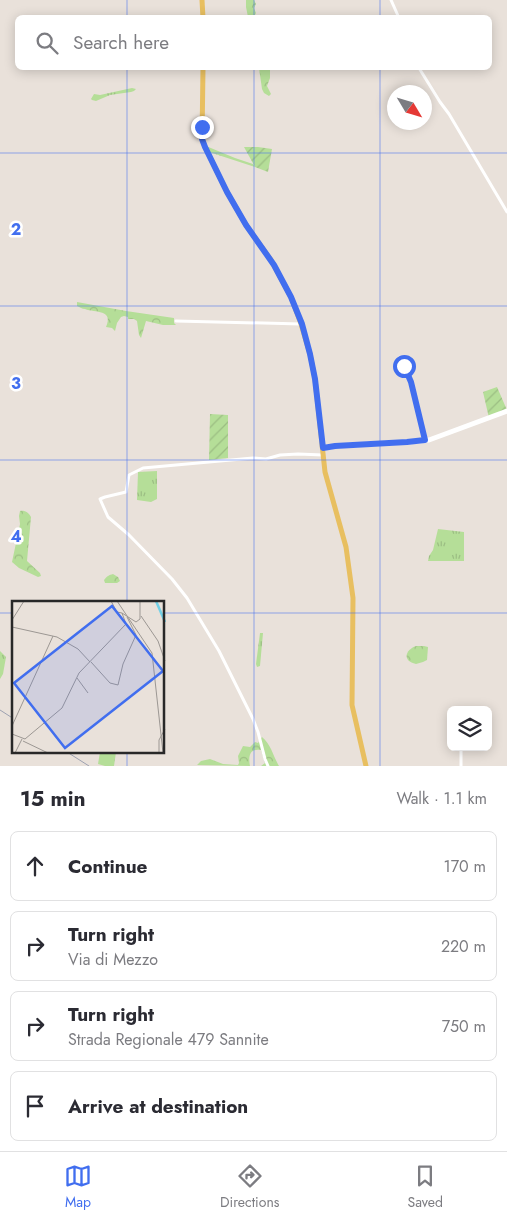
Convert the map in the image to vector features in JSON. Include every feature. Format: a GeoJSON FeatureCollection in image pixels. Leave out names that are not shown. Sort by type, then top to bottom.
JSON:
{"type":"FeatureCollection","features":[{"type":"Feature","properties":{"kind":"main road"},"geometry":{"type":"LineString","coordinates":[[202,0],[203,15]]}},
{"type":"Feature","properties":{"kind":"main road"},"geometry":{"type":"LineString","coordinates":[[203,70],[202,139],[205,147],[238,212],[274,265],[291,297],[302,324],[310,354],[315,379],[325,472],[346,547],[353,598],[352,705],[366,766]]}},
{"type":"Feature","properties":{"kind":"main road"},"geometry":{"type":"LineString","coordinates":[[323,448],[429,440],[507,411]]}},
{"type":"Feature","properties":{"kind":"street"},"geometry":{"type":"LineString","coordinates":[[391,0],[398,15]]}},
{"type":"Feature","properties":{"kind":"street"},"geometry":{"type":"LineString","coordinates":[[420,70],[449,114],[507,212]]}},
{"type":"Feature","properties":{"kind":"street"},"geometry":{"type":"LineString","coordinates":[[176,321],[302,324]]}},
{"type":"Feature","properties":{"kind":"street"},"geometry":{"type":"LineString","coordinates":[[400,357],[411,382],[425,440]]}},
{"type":"Feature","properties":{"kind":"street"},"geometry":{"type":"LineString","coordinates":[[268,766],[264,759],[253,719],[219,651],[187,598],[172,579],[129,535],[108,517],[100,499],[126,492],[129,474],[143,468],[266,458],[280,455],[324,455]]}},
{"type":"Feature","properties":{"kind":"street"},"geometry":{"type":"LineString","coordinates":[[461,751],[461,766]]}},
{"type":"Feature","properties":{"kind":"green space"},"geometry":{"type":"Polygon","coordinates":[[[246,0],[254,0],[256,4],[254,8],[255,15],[248,15],[246,0]]]}},
{"type":"Feature","properties":{"kind":"green space"},"geometry":{"type":"Polygon","coordinates":[[[259,70],[270,70],[267,86],[271,94],[269,96],[262,89],[259,70]]]}},
{"type":"Feature","properties":{"kind":"green space"},"geometry":{"type":"Polygon","coordinates":[[[132,88],[136,89],[131,92],[110,95],[96,101],[91,99],[94,94],[100,95],[132,88]]]}},
{"type":"Feature","properties":{"kind":"green space"},"geometry":{"type":"Polygon","coordinates":[[[206,146],[253,164],[255,167],[209,152],[206,146]]]}},
{"type":"Feature","properties":{"kind":"green space"},"geometry":{"type":"Polygon","coordinates":[[[244,147],[272,149],[268,172],[255,167],[244,147]]]}},
{"type":"Feature","properties":{"kind":"green space"},"geometry":{"type":"Polygon","coordinates":[[[77,302],[174,318],[176,325],[163,325],[146,321],[141,338],[137,321],[134,319],[121,317],[115,331],[112,328],[106,327],[108,317],[106,314],[77,306],[77,302]]]}},
{"type":"Feature","properties":{"kind":"green space"},"geometry":{"type":"Polygon","coordinates":[[[497,387],[507,410],[489,418],[483,392],[497,387]]]}},
{"type":"Feature","properties":{"kind":"green space"},"geometry":{"type":"Polygon","coordinates":[[[210,414],[228,415],[228,458],[209,460],[210,414]]]}},
{"type":"Feature","properties":{"kind":"green space"},"geometry":{"type":"Polygon","coordinates":[[[157,471],[157,499],[151,502],[137,500],[138,472],[157,471]]]}},
{"type":"Feature","properties":{"kind":"green space"},"geometry":{"type":"Polygon","coordinates":[[[20,511],[27,512],[31,517],[27,561],[40,573],[41,576],[38,577],[19,568],[12,562],[20,524],[20,511]]]}},
{"type":"Feature","properties":{"kind":"green space"},"geometry":{"type":"Polygon","coordinates":[[[438,529],[464,532],[464,561],[428,561],[438,529]]]}},
{"type":"Feature","properties":{"kind":"green space"},"geometry":{"type":"Polygon","coordinates":[[[113,574],[120,581],[117,583],[105,583],[104,580],[113,574]]]}},
{"type":"Feature","properties":{"kind":"green space"},"geometry":{"type":"Polygon","coordinates":[[[260,633],[263,633],[260,666],[257,667],[256,664],[260,633]]]}},
{"type":"Feature","properties":{"kind":"green space"},"geometry":{"type":"Polygon","coordinates":[[[416,646],[428,647],[427,660],[416,664],[407,658],[407,653],[416,646]]]}},
{"type":"Feature","properties":{"kind":"green space"},"geometry":{"type":"Polygon","coordinates":[[[0,651],[6,657],[3,674],[0,679],[0,651]]]}},
{"type":"Feature","properties":{"kind":"green space"},"geometry":{"type":"Polygon","coordinates":[[[262,737],[270,747],[279,766],[261,766],[265,763],[261,750],[254,750],[252,752],[249,759],[250,766],[197,765],[201,761],[210,759],[223,764],[238,765],[238,756],[243,746],[250,747],[255,742],[258,743],[262,737]]]}},
{"type":"Feature","properties":{"kind":"green space"},"geometry":{"type":"Polygon","coordinates":[[[100,754],[116,754],[114,766],[98,764],[100,754]]]}},
{"type":"Feature","properties":{"kind":"railway"},"geometry":{"type":"LineString","coordinates":[[0,710],[12,718]]}},
{"type":"Feature","properties":{"kind":"railway"},"geometry":{"type":"LineString","coordinates":[[70,754],[89,766]]}},
{"type":"Feature","properties":{"kind":"route"},"geometry":{"type":"LineString","coordinates":[[202,127],[202,139],[205,147],[227,192],[246,225],[272,260],[302,324],[315,379],[323,448],[425,440],[411,382],[404,366]]}}]}
